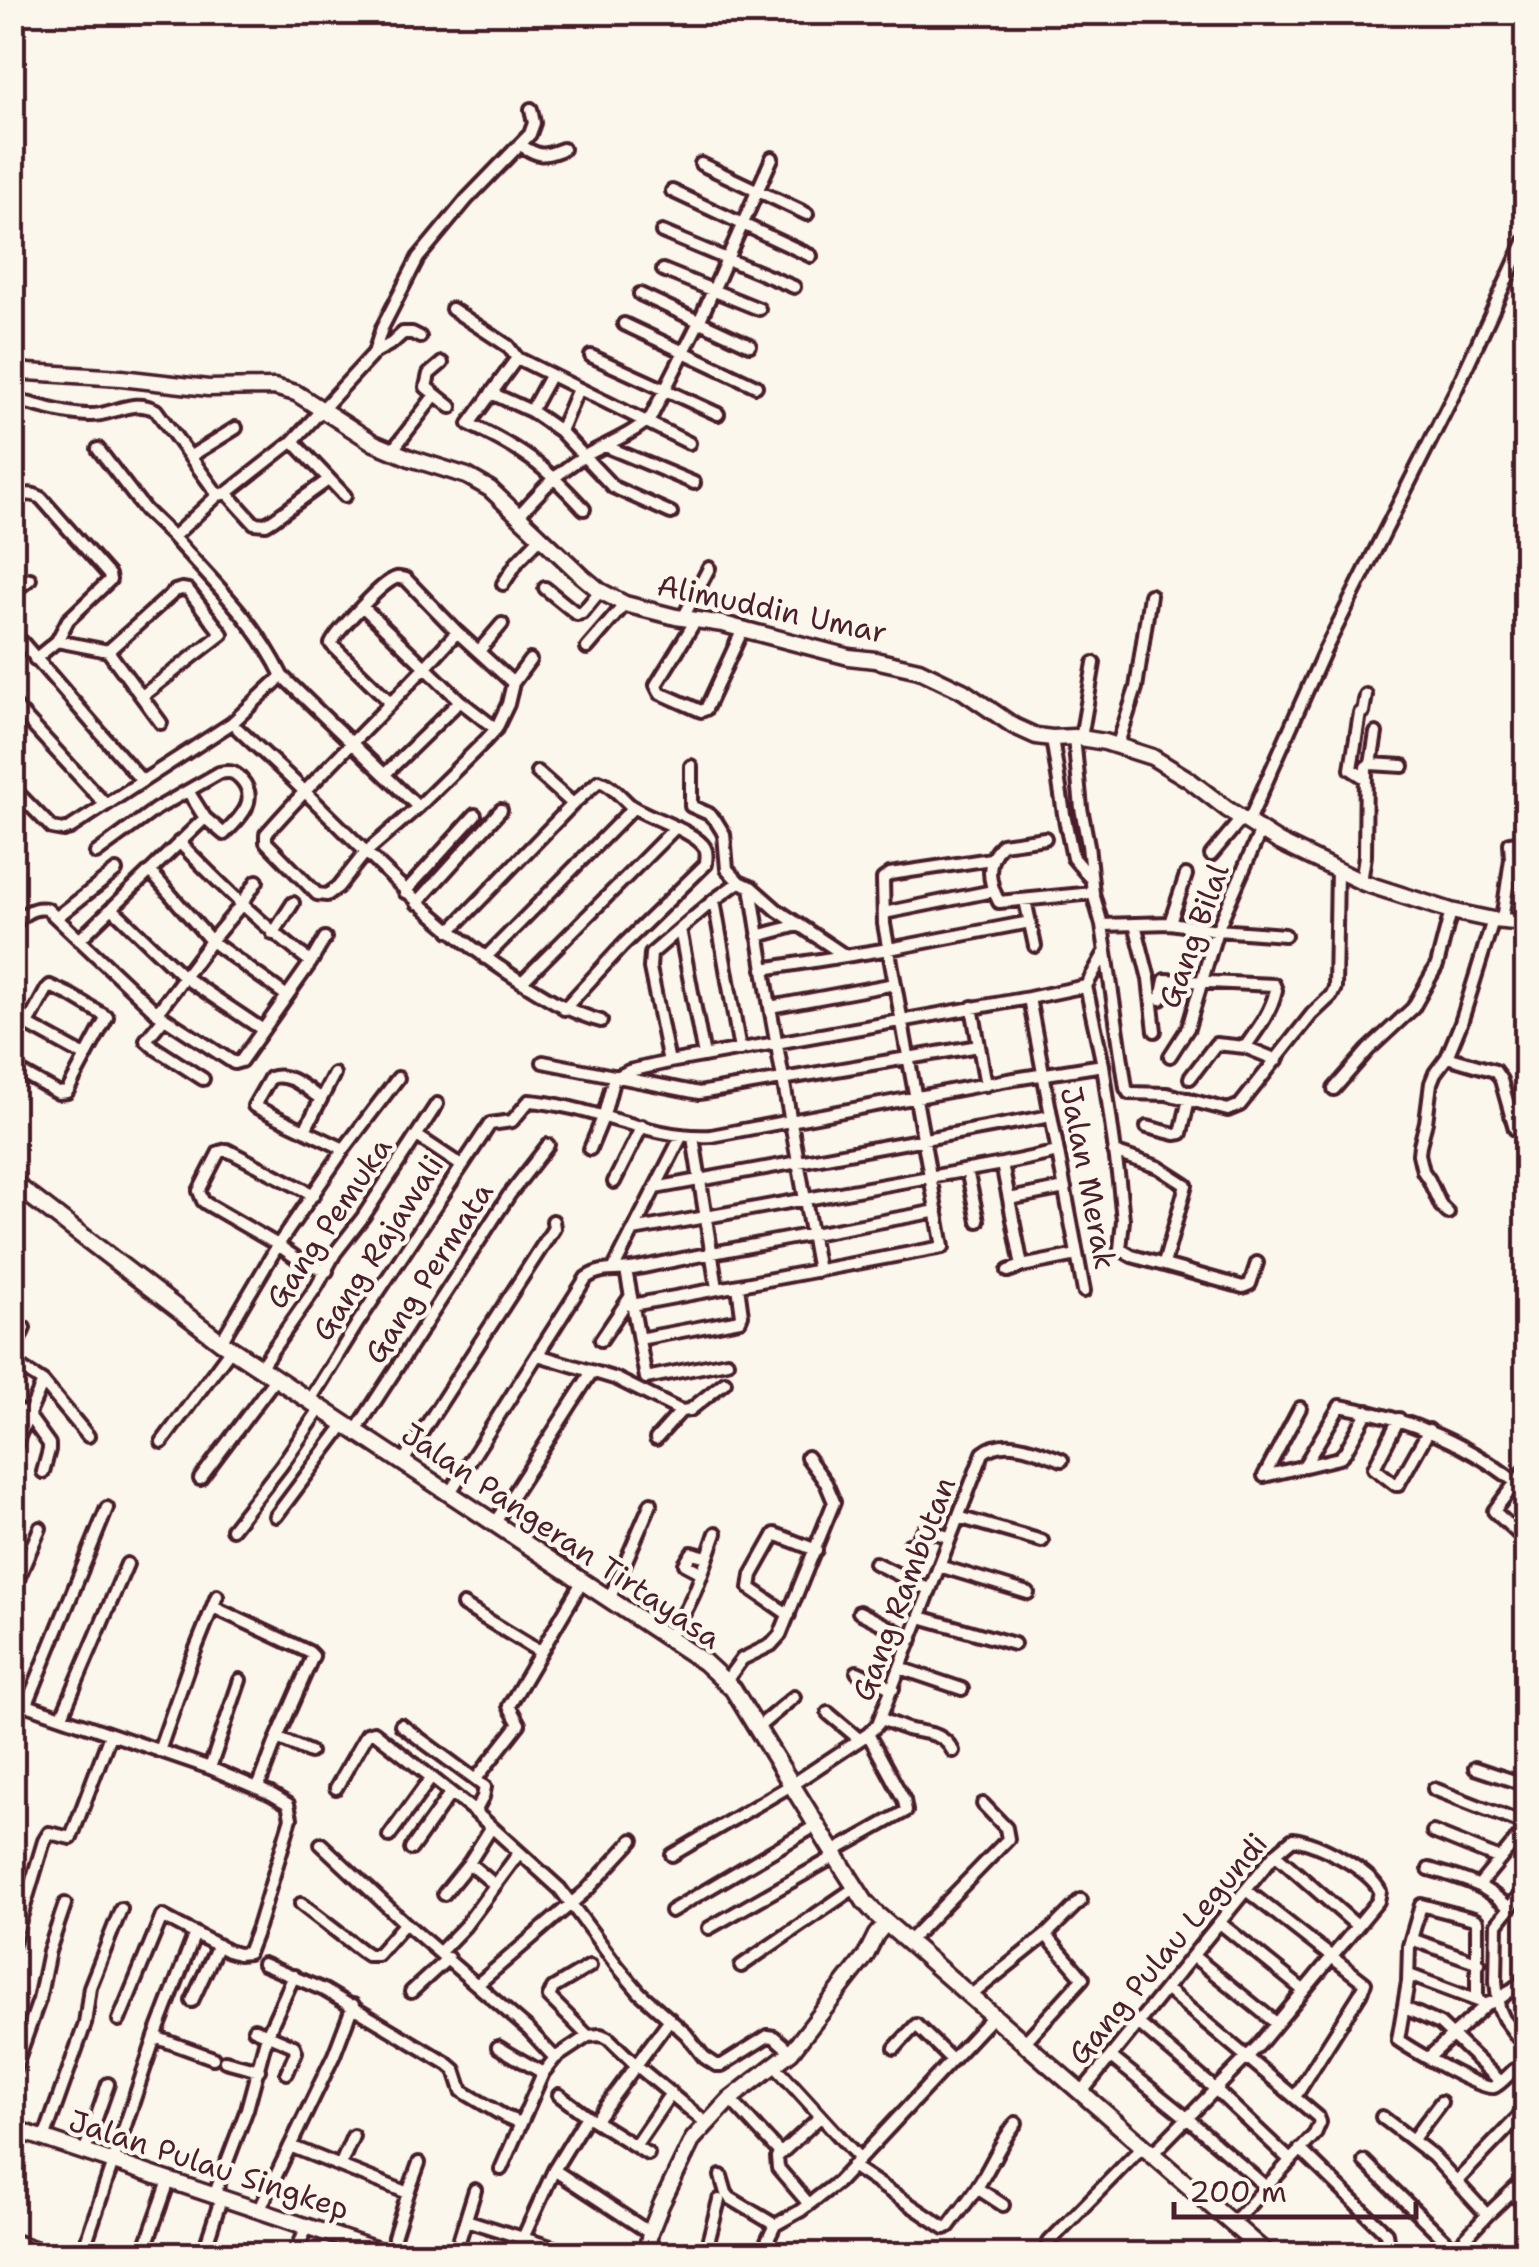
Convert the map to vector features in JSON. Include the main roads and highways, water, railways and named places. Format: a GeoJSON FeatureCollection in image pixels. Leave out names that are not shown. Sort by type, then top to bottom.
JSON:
{"type":"FeatureCollection","features":[{"type":"Feature","properties":{"kind":"main road","name":"Jalan Pangeran Tirtayasa"},"geometry":{"type":"LineString","coordinates":[[15,1189],[226,1346],[704,1662],[726,1681],[758,1728],[865,1902],[1267,2254]]}}]}
